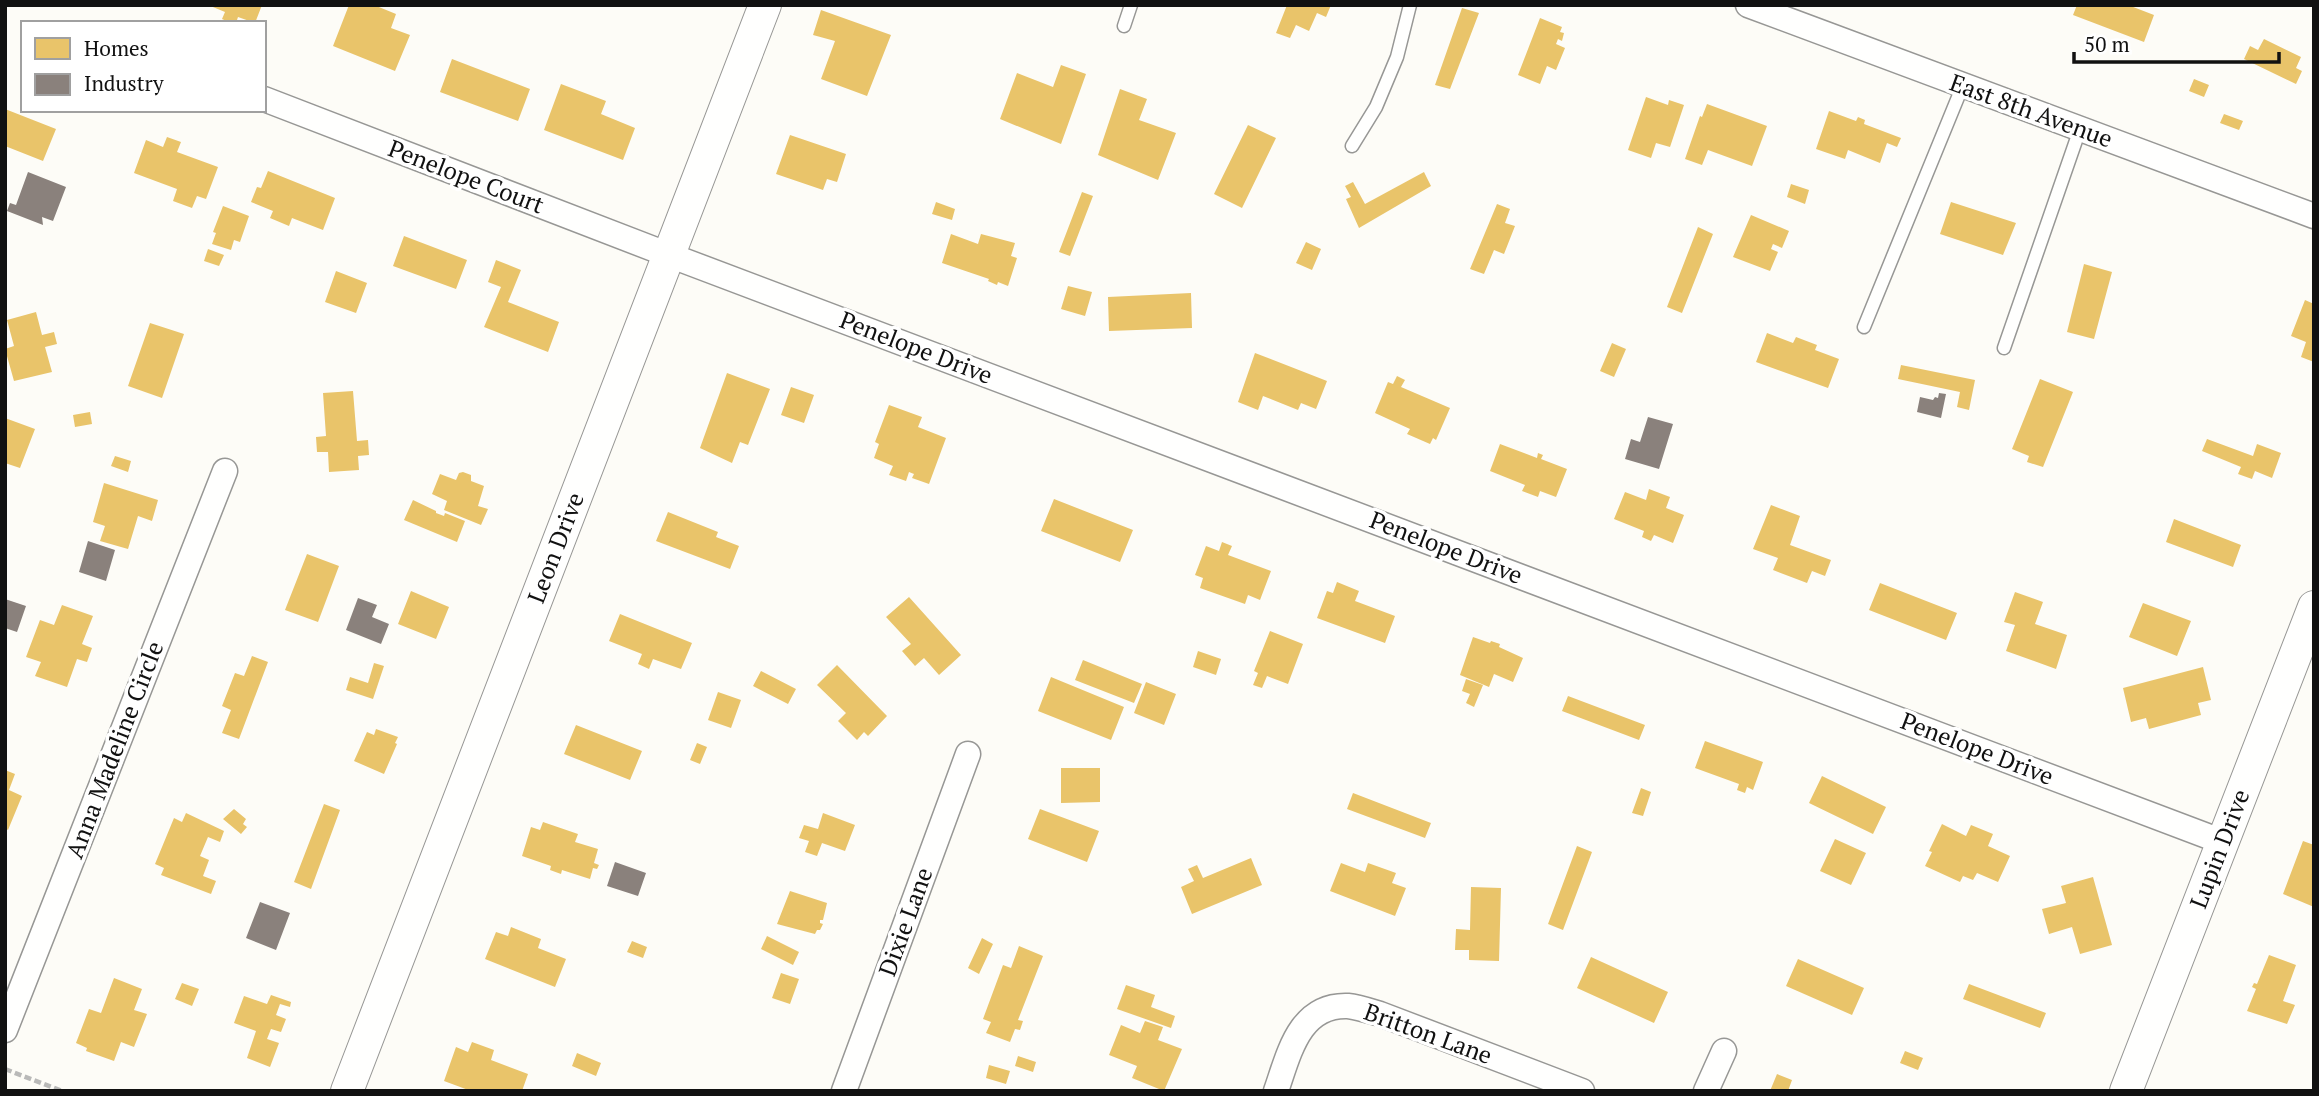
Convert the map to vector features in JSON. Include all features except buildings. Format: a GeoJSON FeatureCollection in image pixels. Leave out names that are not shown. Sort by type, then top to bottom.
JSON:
{"type":"FeatureCollection","features":[{"type":"Feature","properties":{"kind":"street","name":"Leon Drive"},"geometry":{"type":"LineString","coordinates":[[347,1091],[765,5]]}},
{"type":"Feature","properties":{"kind":"street","name":"East 8th Avenue"},"geometry":{"type":"LineString","coordinates":[[1748,5],[2314,216]]}},
{"type":"Feature","properties":{"kind":"street","name":"Penelope Court"},"geometry":{"type":"LineString","coordinates":[[266,100],[669,255]]}},
{"type":"Feature","properties":{"kind":"street","name":"Penelope Drive"},"geometry":{"type":"LineString","coordinates":[[669,255],[2223,842]]}},
{"type":"Feature","properties":{"kind":"street","name":"Anna Madeline Circle"},"geometry":{"type":"LineString","coordinates":[[5,1030],[225,471]]}},
{"type":"Feature","properties":{"kind":"street","name":"Lupin Drive"},"geometry":{"type":"LineString","coordinates":[[2126,1091],[2314,607]]}},
{"type":"Feature","properties":{"kind":"street","name":"Dixie Lane"},"geometry":{"type":"LineString","coordinates":[[844,1091],[968,754]]}},
{"type":"Feature","properties":{"kind":"street","name":"Britton Lane"},"geometry":{"type":"LineString","coordinates":[[1276,1091],[1297,1035],[1309,1019],[1324,1009],[1348,1006],[1380,1014],[1582,1091]]}},
{"type":"Feature","properties":{"kind":"street"},"geometry":{"type":"LineString","coordinates":[[1706,1091],[1724,1051]]}},
{"type":"Feature","properties":{"kind":"lane"},"geometry":{"type":"LineString","coordinates":[[1124,26],[1132,5]]}},
{"type":"Feature","properties":{"kind":"lane"},"geometry":{"type":"LineString","coordinates":[[1352,146],[1376,107],[1397,57],[1410,5]]}},
{"type":"Feature","properties":{"kind":"lane"},"geometry":{"type":"LineString","coordinates":[[1864,327],[1963,85]]}},
{"type":"Feature","properties":{"kind":"lane"},"geometry":{"type":"LineString","coordinates":[[2004,348],[2080,129]]}},
{"type":"Feature","properties":{"kind":"path"},"geometry":{"type":"LineString","coordinates":[[5,1069],[62,1091]]}}]}
